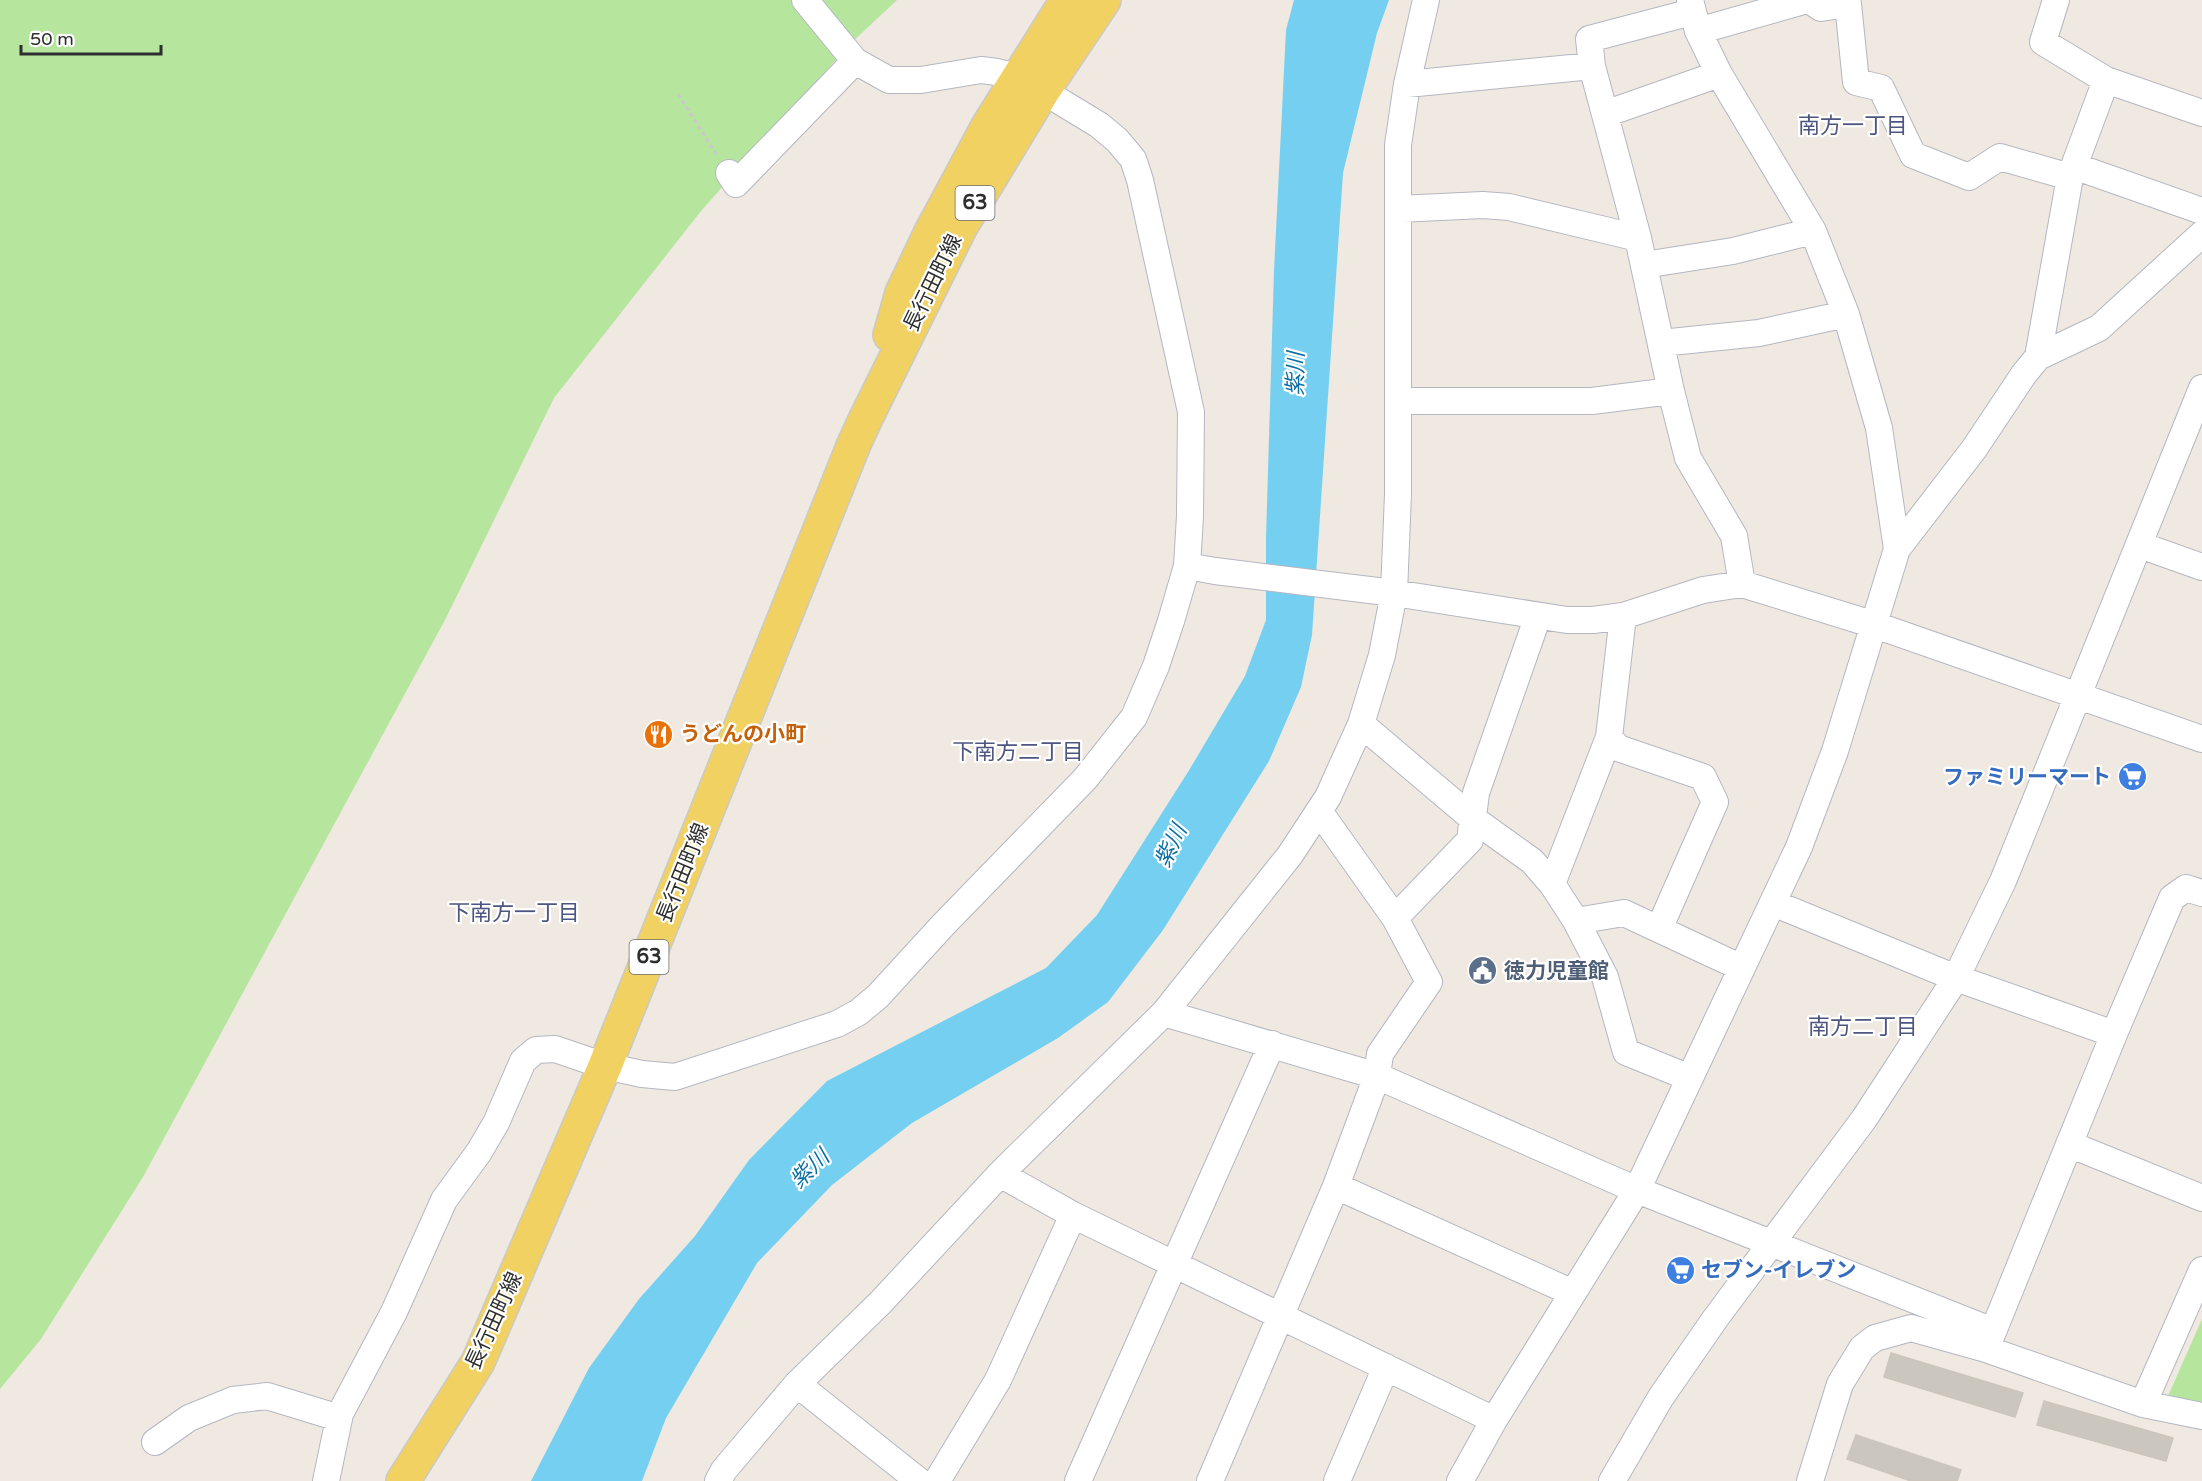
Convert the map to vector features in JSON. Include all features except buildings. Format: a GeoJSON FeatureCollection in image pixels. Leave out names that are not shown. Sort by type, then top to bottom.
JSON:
{"type":"FeatureCollection","features":[{"type":"Feature","properties":{"kind":"main road","name":"長行田町線"},"geometry":{"type":"LineString","coordinates":[[403,1481],[478,1362],[605,1066],[849,455],[1030,84],[1067,0]]}},
{"type":"Feature","properties":{"kind":"main road","name":"長行田町線"},"geometry":{"type":"LineString","coordinates":[[1030,84],[1104,0]]}},
{"type":"Feature","properties":{"kind":"street"},"geometry":{"type":"LineString","coordinates":[[326,1481],[339,1418],[394,1312],[444,1200],[479,1152],[496,1123],[523,1060],[536,1050],[555,1049],[605,1066],[642,1074],[675,1077],[837,1024],[859,1012],[878,996],[944,924],[1085,779],[1134,717],[1160,655],[1187,566],[1191,412],[1140,180],[1133,159],[1117,140],[1099,125],[1030,84],[998,72],[981,70],[921,80],[889,80],[855,61],[805,0]]}},
{"type":"Feature","properties":{"kind":"street"},"geometry":{"type":"LineString","coordinates":[[718,1481],[724,1470],[797,1384],[881,1302],[1000,1174],[1164,1013],[1290,855],[1328,797],[1361,724],[1382,655],[1394,593],[1399,401],[1398,145],[1407,84],[1426,0]]}},
{"type":"Feature","properties":{"kind":"street"},"geometry":{"type":"LineString","coordinates":[[1742,584],[1734,536],[1688,459],[1638,238],[1592,66],[1589,39],[1693,14],[1808,0],[1821,8],[1848,4],[1856,82],[1881,88],[1913,155],[1969,177],[2000,157],[2072,171],[2202,211]]}},
{"type":"Feature","properties":{"kind":"street"},"geometry":{"type":"LineString","coordinates":[[2056,0],[2043,42],[2106,80],[2202,113]]}},
{"type":"Feature","properties":{"kind":"street"},"geometry":{"type":"LineString","coordinates":[[1693,14],[1719,74],[1813,231],[1846,314],[1879,428],[1897,549]]}},
{"type":"Feature","properties":{"kind":"street"},"geometry":{"type":"LineString","coordinates":[[729,173],[736,184],[855,61]]}},
{"type":"Feature","properties":{"kind":"street"},"geometry":{"type":"LineString","coordinates":[[1407,84],[1592,66]]}},
{"type":"Feature","properties":{"kind":"street"},"geometry":{"type":"LineString","coordinates":[[1605,114],[1719,74]]}},
{"type":"Feature","properties":{"kind":"street"},"geometry":{"type":"LineString","coordinates":[[2038,357],[2072,171],[2106,80]]}},
{"type":"Feature","properties":{"kind":"street"},"geometry":{"type":"LineString","coordinates":[[1398,208],[1483,204],[1509,207],[1638,238]]}},
{"type":"Feature","properties":{"kind":"street"},"geometry":{"type":"LineString","coordinates":[[1644,265],[1733,251],[1813,231]]}},
{"type":"Feature","properties":{"kind":"street"},"geometry":{"type":"LineString","coordinates":[[1460,1481],[1494,1420],[1637,1190],[1773,903],[1799,847],[1831,761],[1897,549],[1974,449],[2038,357],[2099,328],[2202,234]]}},
{"type":"Feature","properties":{"kind":"street"},"geometry":{"type":"LineString","coordinates":[[1661,343],[1759,333],[1846,314]]}},
{"type":"Feature","properties":{"kind":"street"},"geometry":{"type":"LineString","coordinates":[[1612,1481],[1661,1398],[1863,1119],[1956,978],[2003,881],[2140,544],[2195,424],[2202,388]]}},
{"type":"Feature","properties":{"kind":"street"},"geometry":{"type":"LineString","coordinates":[[1399,401],[1592,401],[1671,391]]}},
{"type":"Feature","properties":{"kind":"street"},"geometry":{"type":"LineString","coordinates":[[2140,544],[2202,567]]}},
{"type":"Feature","properties":{"kind":"street"},"geometry":{"type":"LineString","coordinates":[[1187,566],[1575,620],[1623,616],[1702,590],[1742,584],[1875,625],[2202,739]]}},
{"type":"Feature","properties":{"kind":"street"},"geometry":{"type":"LineString","coordinates":[[1395,918],[1470,840],[1476,793],[1538,616]]}},
{"type":"Feature","properties":{"kind":"street"},"geometry":{"type":"LineString","coordinates":[[1552,884],[1609,737],[1623,616]]}},
{"type":"Feature","properties":{"kind":"street"},"geometry":{"type":"LineString","coordinates":[[1361,724],[1472,818],[1532,861],[1552,884],[1576,921],[1605,977],[1626,1052],[1690,1078]]}},
{"type":"Feature","properties":{"kind":"street"},"geometry":{"type":"LineString","coordinates":[[1609,737],[1618,748],[1703,777],[1715,802],[1659,929]]}},
{"type":"Feature","properties":{"kind":"street"},"geometry":{"type":"LineString","coordinates":[[1210,1481],[1336,1186],[1377,1076],[1380,1054],[1429,981],[1395,918],[1319,812]]}},
{"type":"Feature","properties":{"kind":"street"},"geometry":{"type":"LineString","coordinates":[[1989,1340],[2172,898],[2186,888],[2202,893]]}},
{"type":"Feature","properties":{"kind":"street"},"geometry":{"type":"LineString","coordinates":[[1773,903],[1956,978],[2114,1034]]}},
{"type":"Feature","properties":{"kind":"street"},"geometry":{"type":"LineString","coordinates":[[1576,921],[1624,913],[1742,968]]}},
{"type":"Feature","properties":{"kind":"street"},"geometry":{"type":"LineString","coordinates":[[1164,1013],[1377,1076],[1637,1190],[1771,1243],[1989,1340],[2143,1404],[2202,1416]]}},
{"type":"Feature","properties":{"kind":"street"},"geometry":{"type":"LineString","coordinates":[[1078,1481],[1272,1044]]}},
{"type":"Feature","properties":{"kind":"street"},"geometry":{"type":"LineString","coordinates":[[2069,1144],[2202,1198]]}},
{"type":"Feature","properties":{"kind":"street"},"geometry":{"type":"LineString","coordinates":[[1000,1174],[1073,1215],[1494,1420]]}},
{"type":"Feature","properties":{"kind":"street"},"geometry":{"type":"LineString","coordinates":[[1336,1186],[1573,1293]]}},
{"type":"Feature","properties":{"kind":"street"},"geometry":{"type":"LineString","coordinates":[[937,1481],[998,1380],[1073,1215]]}},
{"type":"Feature","properties":{"kind":"street"},"geometry":{"type":"LineString","coordinates":[[2143,1404],[2202,1270]]}},
{"type":"Feature","properties":{"kind":"street"},"geometry":{"type":"LineString","coordinates":[[1810,1481],[1840,1384],[1862,1348],[1875,1338],[1911,1328],[1989,1340]]}},
{"type":"Feature","properties":{"kind":"street"},"geometry":{"type":"LineString","coordinates":[[1336,1481],[1386,1367]]}},
{"type":"Feature","properties":{"kind":"street"},"geometry":{"type":"LineString","coordinates":[[797,1384],[919,1481]]}},
{"type":"Feature","properties":{"kind":"street"},"geometry":{"type":"LineString","coordinates":[[155,1442],[189,1418],[233,1400],[267,1396],[339,1418]]}},
{"type":"Feature","properties":{"kind":"path"},"geometry":{"type":"LineString","coordinates":[[678,94],[729,173]]}},
{"type":"Feature","properties":{"kind":"green space"},"geometry":{"type":"Polygon","coordinates":[[[0,0],[897,0],[849,45],[701,211],[554,398],[446,618],[143,1177],[41,1339],[0,1389],[0,0]]]}},
{"type":"Feature","properties":{"kind":"green space"},"geometry":{"type":"Polygon","coordinates":[[[2202,1319],[2202,1404],[2168,1396],[2202,1319]]]}},
{"type":"Feature","properties":{"kind":"water","name":"紫川"},"geometry":{"type":"Polygon","coordinates":[[[1294,0],[1389,0],[1377,33],[1343,173],[1312,635],[1301,687],[1269,761],[1163,930],[1108,1002],[1058,1038],[912,1123],[832,1185],[757,1263],[666,1418],[642,1481],[531,1481],[589,1368],[639,1299],[695,1236],[749,1160],[827,1081],[1046,968],[1097,915],[1188,772],[1245,676],[1266,620],[1266,538],[1274,271],[1286,30],[1294,0]]]}},
{"type":"Feature","properties":{"kind":"place","name":"うどんの小町"},"geometry":{"type":"Point","coordinates":[659,734]}},
{"type":"Feature","properties":{"kind":"place","name":"ファミリーマート"},"geometry":{"type":"Point","coordinates":[2132,777]}},
{"type":"Feature","properties":{"kind":"place","name":"徳力児童館"},"geometry":{"type":"Point","coordinates":[1483,971]}},
{"type":"Feature","properties":{"kind":"place","name":"セブン-イレブン"},"geometry":{"type":"Point","coordinates":[1680,1270]}},
{"type":"Feature","properties":{"kind":"district","name":"南方一丁目"},"geometry":{"type":"Point","coordinates":[1853,126]}},
{"type":"Feature","properties":{"kind":"district","name":"下南方二丁目"},"geometry":{"type":"Point","coordinates":[1018,752]}},
{"type":"Feature","properties":{"kind":"district","name":"下南方一丁目"},"geometry":{"type":"Point","coordinates":[514,913]}},
{"type":"Feature","properties":{"kind":"district","name":"南方二丁目"},"geometry":{"type":"Point","coordinates":[1863,1027]}}]}
